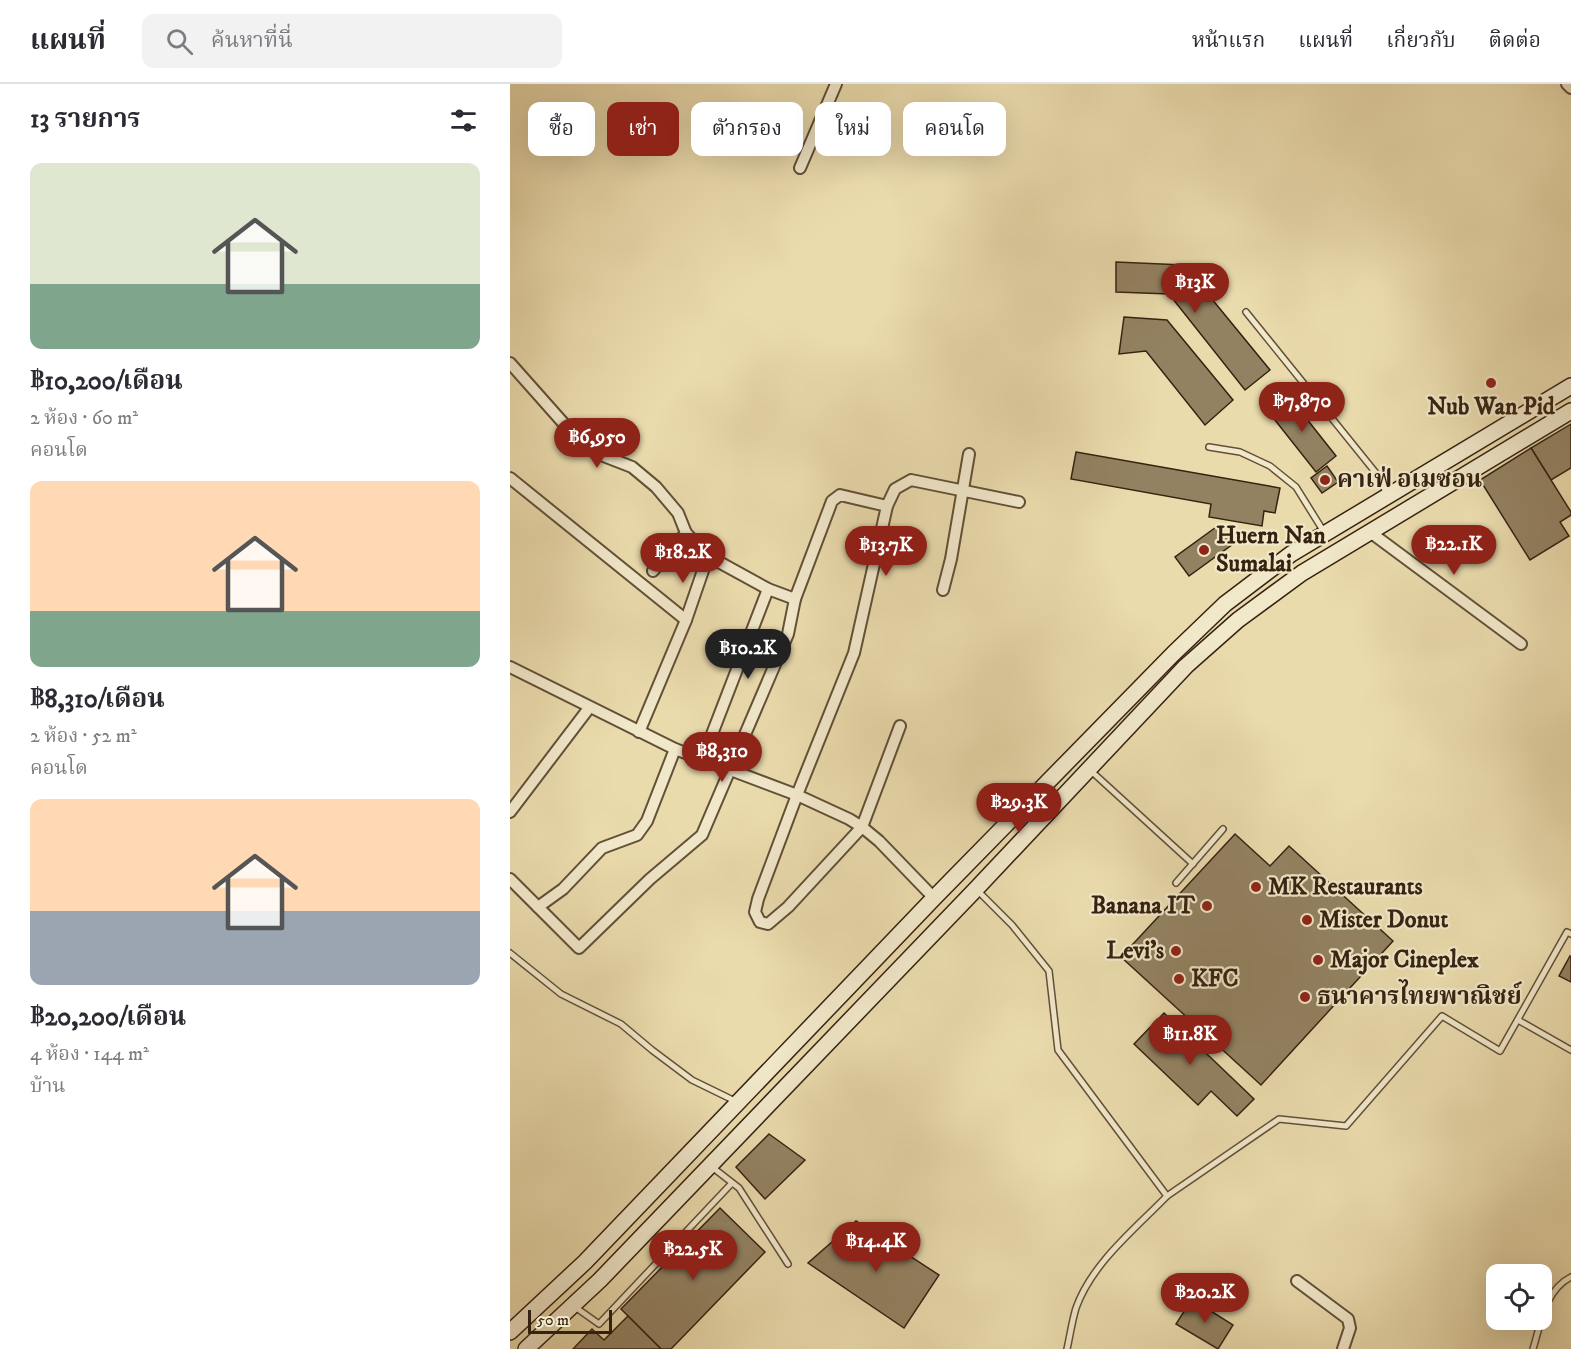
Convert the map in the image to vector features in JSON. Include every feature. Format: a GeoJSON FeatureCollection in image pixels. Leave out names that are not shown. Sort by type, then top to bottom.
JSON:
{"type":"FeatureCollection","features":[{"type":"Feature","properties":{"kind":"main road"},"geometry":{"type":"LineString","coordinates":[[510,1332],[585,1262],[934,898],[1208,620],[1259,577],[1325,534],[1571,386]]}},
{"type":"Feature","properties":{"kind":"main road"},"geometry":{"type":"LineString","coordinates":[[526,1349],[574,1306],[976,889],[1186,666],[1221,634],[1287,584],[1571,411]]}},
{"type":"Feature","properties":{"kind":"street"},"geometry":{"type":"LineString","coordinates":[[800,168],[836,84]]}},
{"type":"Feature","properties":{"kind":"street"},"geometry":{"type":"LineString","coordinates":[[1567,84],[1571,88]]}},
{"type":"Feature","properties":{"kind":"street"},"geometry":{"type":"LineString","coordinates":[[510,363],[581,443],[596,453],[632,467],[656,487],[678,513],[686,533],[708,556],[768,589],[795,599]]}},
{"type":"Feature","properties":{"kind":"street"},"geometry":{"type":"LineString","coordinates":[[943,590],[969,454]]}},
{"type":"Feature","properties":{"kind":"street"},"geometry":{"type":"LineString","coordinates":[[510,478],[686,620]]}},
{"type":"Feature","properties":{"kind":"street"},"geometry":{"type":"LineString","coordinates":[[900,726],[862,827],[788,907],[765,925],[756,917],[758,899],[854,653],[887,506],[895,489],[911,480],[1019,502]]}},
{"type":"Feature","properties":{"kind":"street"},"geometry":{"type":"LineString","coordinates":[[510,879],[579,948],[650,879],[702,835],[788,634],[795,599],[832,501],[840,495],[887,506]]}},
{"type":"Feature","properties":{"kind":"street"},"geometry":{"type":"LineString","coordinates":[[1370,532],[1521,644]]}},
{"type":"Feature","properties":{"kind":"street"},"geometry":{"type":"LineString","coordinates":[[653,571],[686,533]]}},
{"type":"Feature","properties":{"kind":"street"},"geometry":{"type":"LineString","coordinates":[[639,732],[686,620],[708,556]]}},
{"type":"Feature","properties":{"kind":"street"},"geometry":{"type":"LineString","coordinates":[[702,760],[768,589]]}},
{"type":"Feature","properties":{"kind":"street"},"geometry":{"type":"LineString","coordinates":[[510,667],[639,732],[702,760],[797,795],[862,827],[934,898]]}},
{"type":"Feature","properties":{"kind":"street"},"geometry":{"type":"LineString","coordinates":[[510,812],[589,708]]}},
{"type":"Feature","properties":{"kind":"street"},"geometry":{"type":"LineString","coordinates":[[538,907],[562,889],[602,848],[637,836],[647,821],[675,748]]}},
{"type":"Feature","properties":{"kind":"street"},"geometry":{"type":"LineString","coordinates":[[1297,1281],[1348,1319],[1350,1328],[1343,1349]]}},
{"type":"Feature","properties":{"kind":"lane"},"geometry":{"type":"LineString","coordinates":[[1246,312],[1380,478],[1387,496]]}},
{"type":"Feature","properties":{"kind":"lane"},"geometry":{"type":"LineString","coordinates":[[1209,447],[1240,452],[1270,466],[1296,487],[1325,534]]}},
{"type":"Feature","properties":{"kind":"lane"},"geometry":{"type":"LineString","coordinates":[[1089,769],[1193,864]]}},
{"type":"Feature","properties":{"kind":"lane"},"geometry":{"type":"LineString","coordinates":[[1176,883],[1223,829]]}},
{"type":"Feature","properties":{"kind":"lane"},"geometry":{"type":"LineString","coordinates":[[976,889],[1012,925],[1049,971],[1058,1050],[1167,1196]]}},
{"type":"Feature","properties":{"kind":"lane"},"geometry":{"type":"LineString","coordinates":[[1067,1349],[1076,1308],[1089,1283],[1110,1255],[1167,1196],[1279,1119],[1346,1126],[1442,1016],[1500,1051],[1567,932],[1571,934]]}},
{"type":"Feature","properties":{"kind":"lane"},"geometry":{"type":"LineString","coordinates":[[510,953],[561,994],[621,1024],[692,1080],[738,1102]]}},
{"type":"Feature","properties":{"kind":"lane"},"geometry":{"type":"LineString","coordinates":[[1518,1020],[1571,1050]]}},
{"type":"Feature","properties":{"kind":"lane"},"geometry":{"type":"LineString","coordinates":[[710,1165],[738,1188],[788,1264]]}},
{"type":"Feature","properties":{"kind":"lane"},"geometry":{"type":"LineString","coordinates":[[574,1306],[599,1324],[732,1183]]}},
{"type":"Feature","properties":{"kind":"lane"},"geometry":{"type":"LineString","coordinates":[[1533,1349],[1550,1296],[1560,1283],[1571,1277]]}},
{"type":"Feature","properties":{"kind":"building"},"geometry":{"type":"Polygon","coordinates":[[[1116,262],[1184,265],[1270,370],[1245,390],[1169,294],[1116,292],[1116,262]]]}},
{"type":"Feature","properties":{"kind":"building"},"geometry":{"type":"Polygon","coordinates":[[[1124,317],[1167,320],[1233,400],[1205,425],[1146,351],[1119,354],[1124,317]]]}},
{"type":"Feature","properties":{"kind":"building"},"geometry":{"type":"Polygon","coordinates":[[[1287,394],[1336,456],[1316,472],[1267,410],[1287,394]]]}},
{"type":"Feature","properties":{"kind":"building"},"geometry":{"type":"Polygon","coordinates":[[[1571,424],[1571,468],[1551,480],[1531,448],[1571,424]]]}},
{"type":"Feature","properties":{"kind":"building"},"geometry":{"type":"Polygon","coordinates":[[[1531,448],[1571,515],[1560,522],[1569,536],[1530,560],[1480,480],[1531,448]]]}},
{"type":"Feature","properties":{"kind":"building"},"geometry":{"type":"Polygon","coordinates":[[[1076,452],[1280,488],[1275,513],[1264,511],[1262,526],[1209,517],[1211,504],[1071,479],[1076,452]]]}},
{"type":"Feature","properties":{"kind":"building","name":"คาเฟ่ อเมซอน"},"geometry":{"type":"Polygon","coordinates":[[[1327,466],[1338,482],[1322,493],[1311,478],[1327,466]]]}},
{"type":"Feature","properties":{"kind":"building","name":"Huern Nan Sumalai"},"geometry":{"type":"Polygon","coordinates":[[[1219,525],[1233,544],[1189,576],[1175,557],[1219,525]]]}},
{"type":"Feature","properties":{"kind":"building"},"geometry":{"type":"Polygon","coordinates":[[[1235,834],[1270,866],[1289,846],[1393,941],[1261,1085],[1121,957],[1235,834]]]}},
{"type":"Feature","properties":{"kind":"building"},"geometry":{"type":"Polygon","coordinates":[[[1571,957],[1571,982],[1559,976],[1571,957]]]}},
{"type":"Feature","properties":{"kind":"building"},"geometry":{"type":"Polygon","coordinates":[[[1164,1013],[1254,1099],[1237,1116],[1211,1091],[1198,1105],[1134,1044],[1164,1013]]]}},
{"type":"Feature","properties":{"kind":"building"},"geometry":{"type":"Polygon","coordinates":[[[769,1134],[805,1160],[765,1199],[736,1167],[769,1134]]]}},
{"type":"Feature","properties":{"kind":"building"},"geometry":{"type":"Polygon","coordinates":[[[720,1208],[765,1252],[671,1349],[661,1349],[621,1309],[720,1208]]]}},
{"type":"Feature","properties":{"kind":"building"},"geometry":{"type":"Polygon","coordinates":[[[856,1221],[939,1275],[904,1328],[808,1263],[856,1221]]]}},
{"type":"Feature","properties":{"kind":"building"},"geometry":{"type":"Polygon","coordinates":[[[1192,1299],[1233,1325],[1218,1349],[1176,1324],[1192,1299]]]}},
{"type":"Feature","properties":{"kind":"building"},"geometry":{"type":"Polygon","coordinates":[[[628,1316],[661,1349],[573,1349],[592,1329],[604,1340],[628,1316]]]}},
{"type":"Feature","properties":{"kind":"place","name":"Nub Wan Pid"},"geometry":{"type":"Point","coordinates":[1491,383]}},
{"type":"Feature","properties":{"kind":"place","name":"คาเฟ่ อเมซอน"},"geometry":{"type":"Point","coordinates":[1325,480]}},
{"type":"Feature","properties":{"kind":"place","name":"Huern Nan Sumalai"},"geometry":{"type":"Point","coordinates":[1204,550]}},
{"type":"Feature","properties":{"kind":"place","name":"MK Restaurants"},"geometry":{"type":"Point","coordinates":[1256,887]}},
{"type":"Feature","properties":{"kind":"place","name":"Banana IT"},"geometry":{"type":"Point","coordinates":[1207,906]}},
{"type":"Feature","properties":{"kind":"place","name":"Mister Donut"},"geometry":{"type":"Point","coordinates":[1307,920]}},
{"type":"Feature","properties":{"kind":"place","name":"Levi's"},"geometry":{"type":"Point","coordinates":[1176,951]}},
{"type":"Feature","properties":{"kind":"place","name":"Major Cineplex"},"geometry":{"type":"Point","coordinates":[1318,960]}},
{"type":"Feature","properties":{"kind":"place","name":"KFC"},"geometry":{"type":"Point","coordinates":[1179,979]}},
{"type":"Feature","properties":{"kind":"place","name":"ธนาคารไทยพาณิชย์"},"geometry":{"type":"Point","coordinates":[1305,997]}}]}
